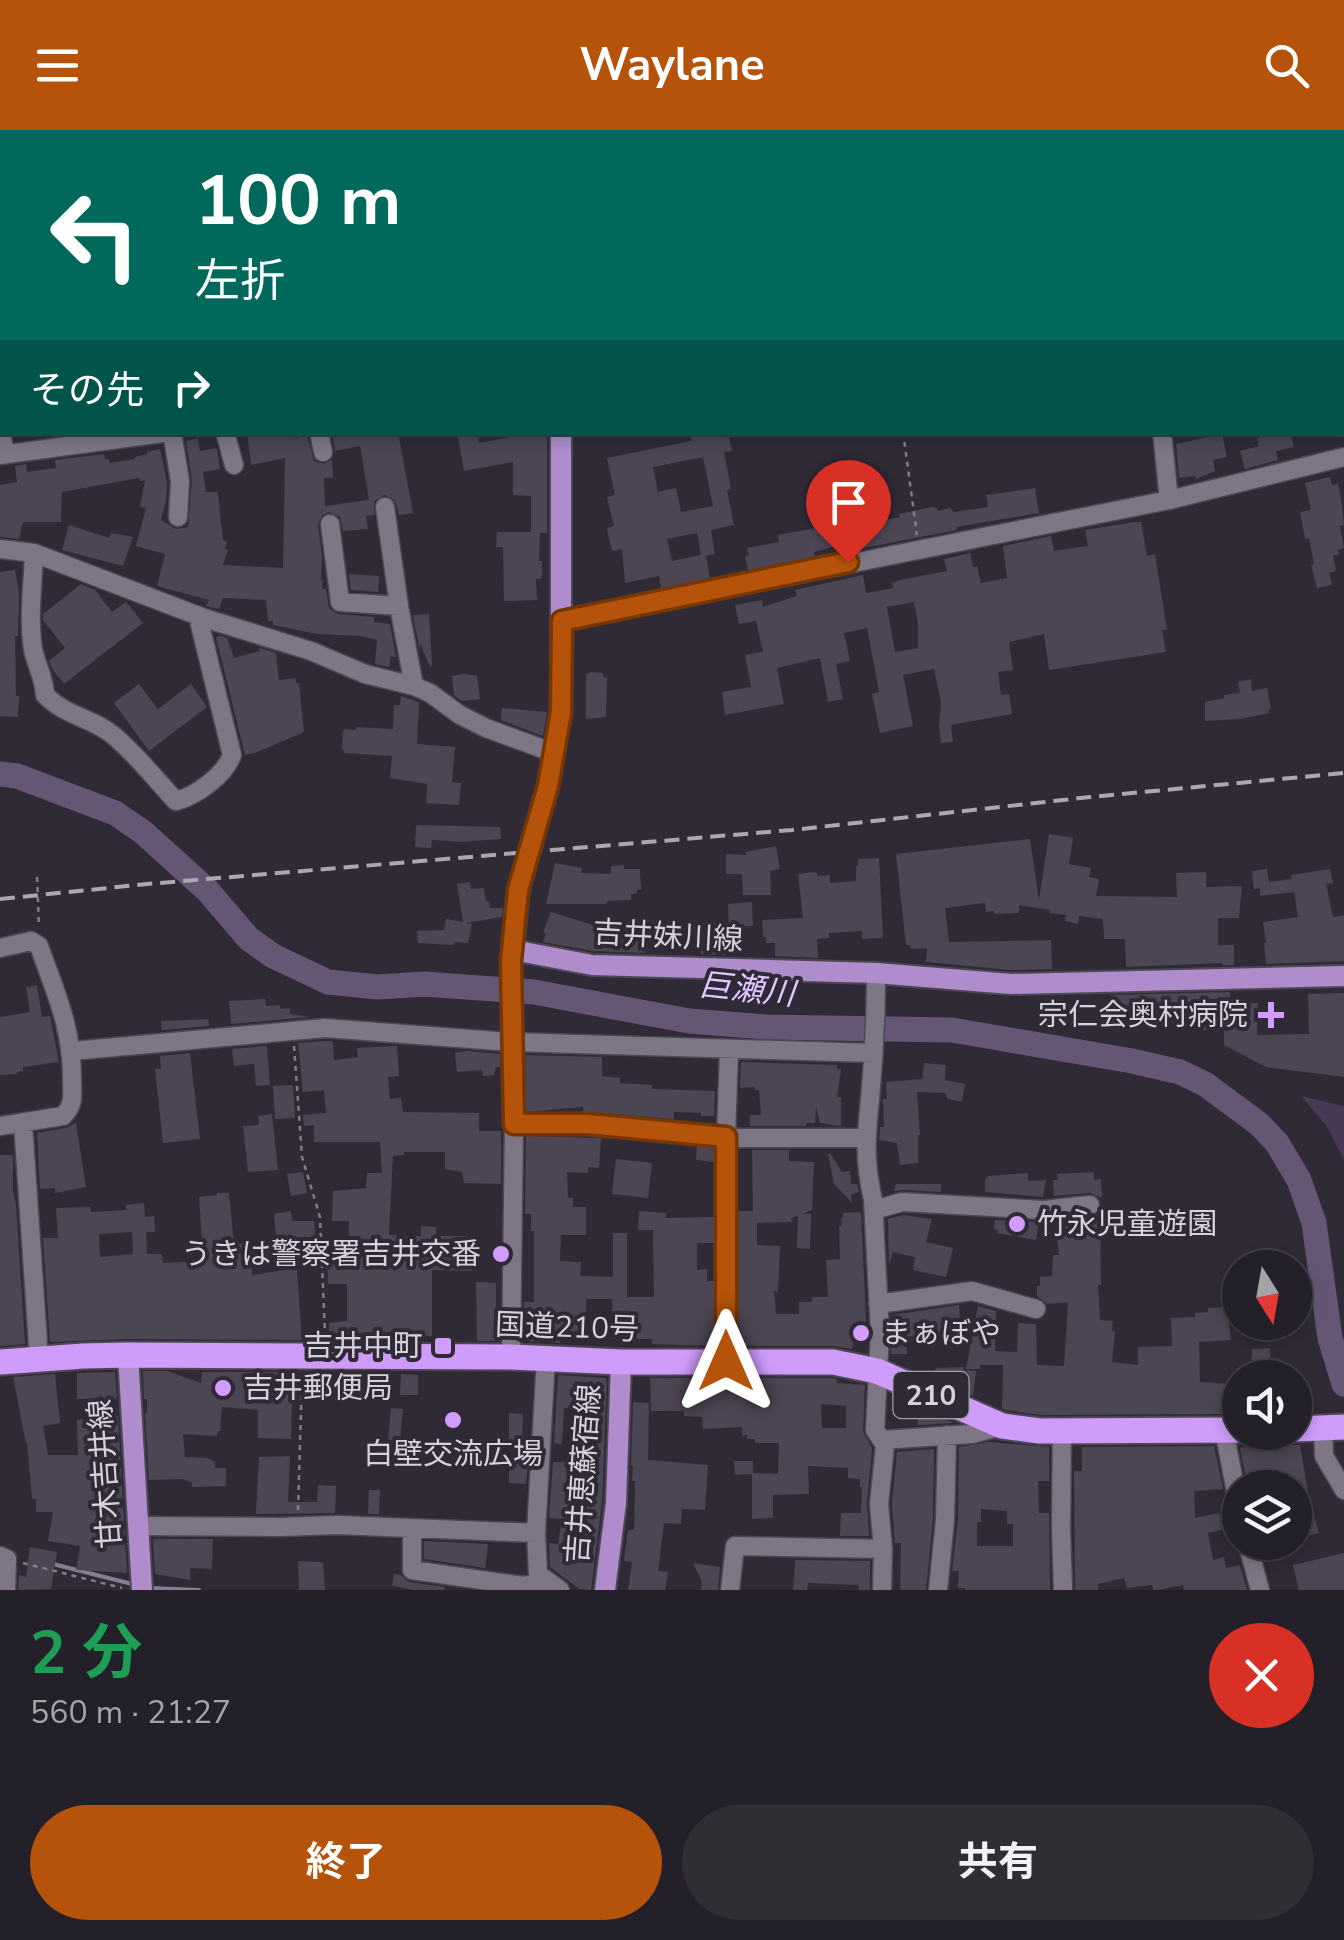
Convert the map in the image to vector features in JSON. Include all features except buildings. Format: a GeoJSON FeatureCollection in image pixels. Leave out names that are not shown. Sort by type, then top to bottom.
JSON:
{"type":"FeatureCollection","features":[{"type":"Feature","properties":{"kind":"highway","name":"国道210号"},"geometry":{"type":"LineString","coordinates":[[0,1362],[128,1355],[834,1362],[877,1370],[1002,1426],[1040,1431],[1222,1430]]}},
{"type":"Feature","properties":{"kind":"main road"},"geometry":{"type":"LineString","coordinates":[[512,956],[518,890],[548,786],[561,712],[561,435]]}},
{"type":"Feature","properties":{"kind":"main road","name":"吉井妹川線"},"geometry":{"type":"LineString","coordinates":[[512,956],[592,965],[1012,984],[1344,976]]}},
{"type":"Feature","properties":{"kind":"main road","name":"甘木吉井線"},"geometry":{"type":"LineString","coordinates":[[128,1355],[140,1526],[138,1585]]}},
{"type":"Feature","properties":{"kind":"main road","name":"吉井恵蘇宿線"},"geometry":{"type":"LineString","coordinates":[[605,1590],[616,1503],[621,1362]]}},
{"type":"Feature","properties":{"kind":"street"},"geometry":{"type":"LineString","coordinates":[[2,454],[89,438],[130,435]]}},
{"type":"Feature","properties":{"kind":"street"},"geometry":{"type":"LineString","coordinates":[[172,435],[180,481],[178,517]]}},
{"type":"Feature","properties":{"kind":"street"},"geometry":{"type":"LineString","coordinates":[[226,435],[234,465]]}},
{"type":"Feature","properties":{"kind":"street"},"geometry":{"type":"LineString","coordinates":[[320,435],[323,452]]}},
{"type":"Feature","properties":{"kind":"street"},"geometry":{"type":"LineString","coordinates":[[1162,435],[1168,500]]}},
{"type":"Feature","properties":{"kind":"street"},"geometry":{"type":"LineString","coordinates":[[562,621],[1168,500],[1344,457]]}},
{"type":"Feature","properties":{"kind":"street"},"geometry":{"type":"LineString","coordinates":[[385,507],[414,686]]}},
{"type":"Feature","properties":{"kind":"street"},"geometry":{"type":"LineString","coordinates":[[330,524],[340,602],[399,606]]}},
{"type":"Feature","properties":{"kind":"street"},"geometry":{"type":"LineString","coordinates":[[0,549],[34,553],[204,618],[311,651],[365,674],[414,686],[486,728],[554,753]]}},
{"type":"Feature","properties":{"kind":"street"},"geometry":{"type":"LineString","coordinates":[[34,553],[31,628],[45,695],[59,709],[113,736],[176,802],[227,767],[232,755],[200,625],[204,618]]}},
{"type":"Feature","properties":{"kind":"street"},"geometry":{"type":"LineString","coordinates":[[0,948],[31,942],[39,946],[68,1027],[72,1051],[72,1104],[68,1111],[63,1116],[0,1126]]}},
{"type":"Feature","properties":{"kind":"street"},"geometry":{"type":"LineString","coordinates":[[511,1357],[512,956]]}},
{"type":"Feature","properties":{"kind":"street"},"geometry":{"type":"LineString","coordinates":[[876,976],[865,1138],[874,1210],[880,1332],[875,1430],[885,1444],[880,1515],[882,1590]]}},
{"type":"Feature","properties":{"kind":"street"},"geometry":{"type":"LineString","coordinates":[[72,1051],[325,1028],[729,1050],[873,1051]]}},
{"type":"Feature","properties":{"kind":"street"},"geometry":{"type":"LineString","coordinates":[[726,1361],[729,1050]]}},
{"type":"Feature","properties":{"kind":"street"},"geometry":{"type":"LineString","coordinates":[[23,1123],[39,1359]]}},
{"type":"Feature","properties":{"kind":"street"},"geometry":{"type":"LineString","coordinates":[[514,1124],[588,1124],[726,1137],[865,1138]]}},
{"type":"Feature","properties":{"kind":"street"},"geometry":{"type":"LineString","coordinates":[[874,1210],[902,1202],[1044,1210],[1090,1205]]}},
{"type":"Feature","properties":{"kind":"street"},"geometry":{"type":"LineString","coordinates":[[878,1304],[972,1292],[1036,1309]]}},
{"type":"Feature","properties":{"kind":"street"},"geometry":{"type":"LineString","coordinates":[[546,1358],[536,1532],[538,1574],[555,1586]]}},
{"type":"Feature","properties":{"kind":"street"},"geometry":{"type":"LineString","coordinates":[[882,1440],[972,1434],[1002,1426]]}},
{"type":"Feature","properties":{"kind":"street"},"geometry":{"type":"LineString","coordinates":[[1334,1428],[1324,1456],[1344,1490]]}},
{"type":"Feature","properties":{"kind":"street"},"geometry":{"type":"LineString","coordinates":[[1062,1430],[1063,1590]]}},
{"type":"Feature","properties":{"kind":"street"},"geometry":{"type":"LineString","coordinates":[[938,1590],[947,1436]]}},
{"type":"Feature","properties":{"kind":"street"},"geometry":{"type":"LineString","coordinates":[[140,1526],[336,1525],[536,1532]]}},
{"type":"Feature","properties":{"kind":"street"},"geometry":{"type":"LineString","coordinates":[[412,1528],[412,1570],[524,1586],[555,1586]]}},
{"type":"Feature","properties":{"kind":"street"},"geometry":{"type":"LineString","coordinates":[[730,1590],[736,1546],[883,1549]]}},
{"type":"Feature","properties":{"kind":"street"},"geometry":{"type":"LineString","coordinates":[[4,1558],[6,1590]]}},
{"type":"Feature","properties":{"kind":"street"},"geometry":{"type":"LineString","coordinates":[[1252,1560],[1260,1590]]}},
{"type":"Feature","properties":{"kind":"path"},"geometry":{"type":"LineString","coordinates":[[903,435],[919,548]]}},
{"type":"Feature","properties":{"kind":"path"},"geometry":{"type":"LineString","coordinates":[[31,942],[39,927],[37,877]]}},
{"type":"Feature","properties":{"kind":"path"},"geometry":{"type":"LineString","coordinates":[[292,1030],[302,1157],[320,1217],[314,1357],[297,1526]]}},
{"type":"Feature","properties":{"kind":"path"},"geometry":{"type":"LineString","coordinates":[[4,1558],[138,1585]]}},
{"type":"Feature","properties":{"kind":"shaded area"},"geometry":{"type":"Polygon","coordinates":[[[1301,1096],[1344,1106],[1344,1160],[1326,1125],[1301,1096]]]}},
{"type":"Feature","properties":{"kind":"waterway","name":"巨瀬川"},"geometry":{"type":"LineString","coordinates":[[0,774],[17,776],[115,813],[144,833],[208,891],[248,938],[273,956],[328,982],[534,992],[689,1021],[766,1027],[952,1030],[1180,1072],[1205,1084],[1259,1124],[1277,1143],[1299,1180],[1314,1223],[1330,1338],[1344,1384]]}},
{"type":"Feature","properties":{"kind":"waterway"},"geometry":{"type":"LineString","coordinates":[[53,1564],[136,1585]]}},
{"type":"Feature","properties":{"kind":"waterway"},"geometry":{"type":"LineString","coordinates":[[150,1588],[199,1590]]}},
{"type":"Feature","properties":{"kind":"railway"},"geometry":{"type":"LineString","coordinates":[[0,899],[792,830],[1344,773]]}},
{"type":"Feature","properties":{"kind":"place","name":"宗仁会奥村病院"},"geometry":{"type":"Point","coordinates":[1271,1015]}},
{"type":"Feature","properties":{"kind":"place","name":"竹永児童遊園"},"geometry":{"type":"Point","coordinates":[1017,1224]}},
{"type":"Feature","properties":{"kind":"place","name":"うきは警察署吉井交番"},"geometry":{"type":"Point","coordinates":[501,1254]}},
{"type":"Feature","properties":{"kind":"place","name":"まぁぼや"},"geometry":{"type":"Point","coordinates":[861,1333]}},
{"type":"Feature","properties":{"kind":"place","name":"吉井中町"},"geometry":{"type":"Point","coordinates":[443,1346]}},
{"type":"Feature","properties":{"kind":"place","name":"吉井郵便局"},"geometry":{"type":"Point","coordinates":[223,1388]}},
{"type":"Feature","properties":{"kind":"place","name":"白壁交流広場"},"geometry":{"type":"Point","coordinates":[453,1420]}},
{"type":"Feature","properties":{"kind":"route"},"geometry":{"type":"LineString","coordinates":[[726,1361],[726,1137],[588,1124],[514,1124],[511,961],[518,890],[548,786],[561,712],[562,621],[848,562]]}}]}
